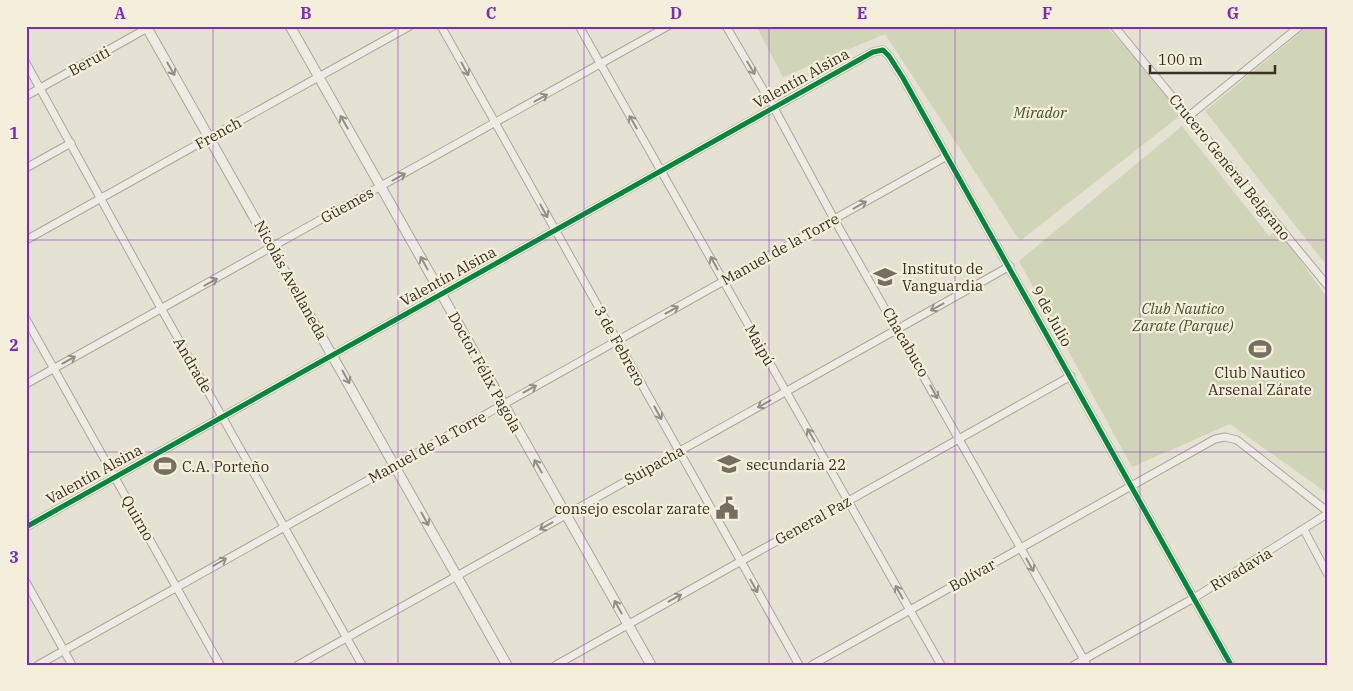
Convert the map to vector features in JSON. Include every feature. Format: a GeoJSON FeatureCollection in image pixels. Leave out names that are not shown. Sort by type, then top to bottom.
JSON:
{"type":"FeatureCollection","features":[{"type":"Feature","properties":{"kind":"street","name":"Doctor Félix Pagola"},"geometry":{"type":"LineString","coordinates":[[290,26],[651,665]]}},
{"type":"Feature","properties":{"kind":"street","name":"French"},"geometry":{"type":"LineString","coordinates":[[26,240],[410,26]]}},
{"type":"Feature","properties":{"kind":"street","name":"3 de Febrero"},"geometry":{"type":"LineString","coordinates":[[441,26],[799,665]]}},
{"type":"Feature","properties":{"kind":"street","name":"Maipú"},"geometry":{"type":"LineString","coordinates":[[579,26],[941,665]]}},
{"type":"Feature","properties":{"kind":"street","name":"Güemes"},"geometry":{"type":"LineString","coordinates":[[26,384],[162,310],[668,26]]}},
{"type":"Feature","properties":{"kind":"street","name":"Chacabuco"},"geometry":{"type":"LineString","coordinates":[[726,26],[1086,662]]}},
{"type":"Feature","properties":{"kind":"street","name":"Crucero General Belgrano"},"geometry":{"type":"LineString","coordinates":[[1114,26],[1327,285]]}},
{"type":"Feature","properties":{"kind":"street"},"geometry":{"type":"LineString","coordinates":[[1189,116],[1300,26]]}},
{"type":"Feature","properties":{"kind":"street","name":"Beruti"},"geometry":{"type":"LineString","coordinates":[[26,96],[148,27]]}},
{"type":"Feature","properties":{"kind":"street","name":"Nicolás Avellaneda"},"geometry":{"type":"LineString","coordinates":[[148,27],[507,665]]}},
{"type":"Feature","properties":{"kind":"street","name":"Valentín Alsina"},"geometry":{"type":"LineString","coordinates":[[26,527],[873,52],[883,50]]}},
{"type":"Feature","properties":{"kind":"street","name":"9 de Julio"},"geometry":{"type":"LineString","coordinates":[[883,50],[903,78],[1010,266],[1232,665]]}},
{"type":"Feature","properties":{"kind":"street","name":"Andrade"},"geometry":{"type":"LineString","coordinates":[[26,63],[162,310],[362,665]]}},
{"type":"Feature","properties":{"kind":"street"},"geometry":{"type":"LineString","coordinates":[[26,168],[71,143]]}},
{"type":"Feature","properties":{"kind":"street","name":"Manuel de la Torre"},"geometry":{"type":"LineString","coordinates":[[38,665],[947,156]]}},
{"type":"Feature","properties":{"kind":"street","name":"Suipacha"},"geometry":{"type":"LineString","coordinates":[[298,665],[1010,266]]}},
{"type":"Feature","properties":{"kind":"street","name":"Quirno"},"geometry":{"type":"LineString","coordinates":[[26,319],[114,477],[178,586],[220,665]]}},
{"type":"Feature","properties":{"kind":"street","name":"General Paz"},"geometry":{"type":"LineString","coordinates":[[556,665],[1071,376]]}},
{"type":"Feature","properties":{"kind":"street","name":"Bolívar"},"geometry":{"type":"LineString","coordinates":[[812,665],[1215,439],[1237,440],[1327,512]]}},
{"type":"Feature","properties":{"kind":"street","name":"Rivadavia"},"geometry":{"type":"LineString","coordinates":[[1074,665],[1086,662],[1194,598],[1304,530],[1327,512]]}},
{"type":"Feature","properties":{"kind":"street"},"geometry":{"type":"LineString","coordinates":[[1304,530],[1327,573]]}},
{"type":"Feature","properties":{"kind":"street"},"geometry":{"type":"LineString","coordinates":[[26,582],[72,665]]}},
{"type":"Feature","properties":{"kind":"green space","name":"Mirador"},"geometry":{"type":"Polygon","coordinates":[[[756,26],[1106,26],[1186,111],[1020,241],[885,34],[783,77],[756,26]]]}},
{"type":"Feature","properties":{"kind":"green space"},"geometry":{"type":"Polygon","coordinates":[[[1308,26],[1327,26],[1327,266],[1205,111],[1308,26]]]}},
{"type":"Feature","properties":{"kind":"green space","name":"Club Nautico Zarate (Parque)"},"geometry":{"type":"Polygon","coordinates":[[[1182,126],[1269,236],[1278,230],[1327,297],[1327,493],[1230,424],[1132,467],[1019,261],[1182,126]]]}},
{"type":"Feature","properties":{"kind":"cycle path"},"geometry":{"type":"LineString","coordinates":[[26,527],[873,52],[883,50],[903,78],[1231,665]]}},
{"type":"Feature","properties":{"kind":"place","name":"Instituto de Vanguardia"},"geometry":{"type":"Point","coordinates":[885,277]}},
{"type":"Feature","properties":{"kind":"place","name":"Club Nautico Arsenal Zárate"},"geometry":{"type":"Point","coordinates":[1260,349]}},
{"type":"Feature","properties":{"kind":"place","name":"secundaria 22"},"geometry":{"type":"Point","coordinates":[729,464]}},
{"type":"Feature","properties":{"kind":"place","name":"C.A. Porteño"},"geometry":{"type":"Point","coordinates":[165,466]}},
{"type":"Feature","properties":{"kind":"place","name":"consejo escolar zarate"},"geometry":{"type":"Point","coordinates":[727,508]}}]}
